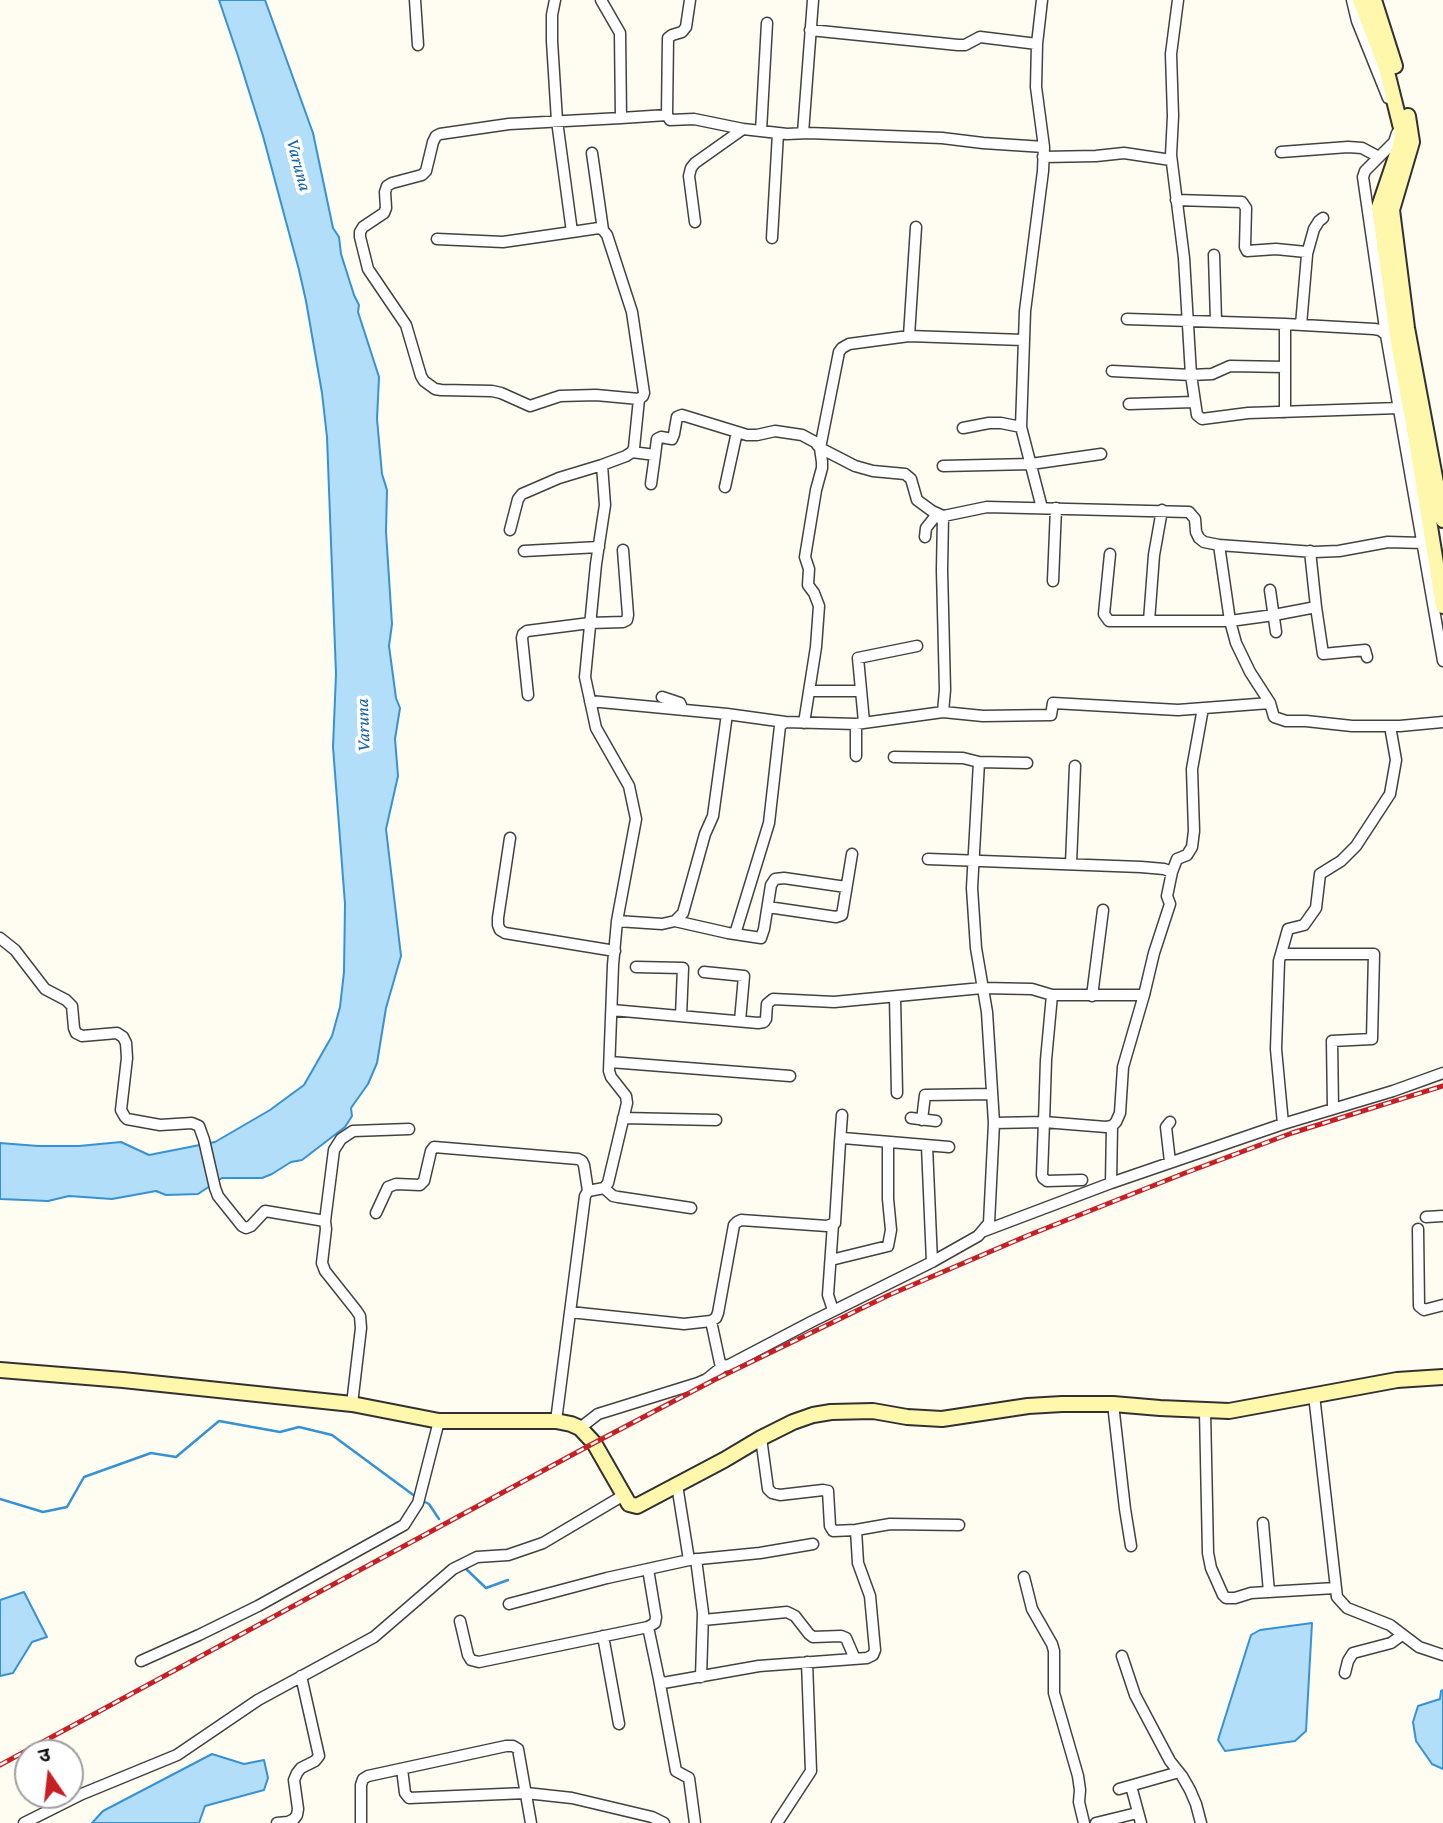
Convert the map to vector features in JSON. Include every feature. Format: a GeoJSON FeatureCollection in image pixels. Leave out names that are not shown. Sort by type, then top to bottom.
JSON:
{"type":"FeatureCollection","features":[{"type":"Feature","properties":{"kind":"street"},"geometry":{"type":"LineString","coordinates":[[415,0],[418,45]]}},
{"type":"Feature","properties":{"kind":"street"},"geometry":{"type":"LineString","coordinates":[[555,0],[552,41],[556,121],[572,232]]}},
{"type":"Feature","properties":{"kind":"street"},"geometry":{"type":"LineString","coordinates":[[601,0],[620,33],[621,118]]}},
{"type":"Feature","properties":{"kind":"street"},"geometry":{"type":"LineString","coordinates":[[690,0],[686,27],[682,32],[668,38],[667,115],[670,120],[694,119],[778,133],[942,138],[1044,152],[1096,156],[1124,153],[1171,160]]}},
{"type":"Feature","properties":{"kind":"street"},"geometry":{"type":"LineString","coordinates":[[803,133],[813,0]]}},
{"type":"Feature","properties":{"kind":"street"},"geometry":{"type":"LineString","coordinates":[[1041,0],[1036,87],[1044,152],[1025,311],[1021,427],[1042,508]]}},
{"type":"Feature","properties":{"kind":"street"},"geometry":{"type":"LineString","coordinates":[[1178,0],[1171,54],[1171,160],[1184,258],[1191,375],[1197,415],[1202,419],[1248,413],[1399,408]]}},
{"type":"Feature","properties":{"kind":"street"},"geometry":{"type":"LineString","coordinates":[[1352,0],[1355,15],[1396,125],[1397,136],[1394,142],[1365,171],[1363,177],[1399,408],[1443,660]]}},
{"type":"Feature","properties":{"kind":"street"},"geometry":{"type":"LineString","coordinates":[[1360,0],[1386,68],[1406,142]]}},
{"type":"Feature","properties":{"kind":"street"},"geometry":{"type":"LineString","coordinates":[[1374,0],[1407,114],[1406,142],[1392,184],[1380,207],[1398,343],[1443,606]]}},
{"type":"Feature","properties":{"kind":"street"},"geometry":{"type":"LineString","coordinates":[[761,131],[767,23]]}},
{"type":"Feature","properties":{"kind":"street"},"geometry":{"type":"LineString","coordinates":[[810,30],[958,45],[965,45],[980,37],[1037,44]]}},
{"type":"Feature","properties":{"kind":"street"},"geometry":{"type":"LineString","coordinates":[[639,399],[596,395],[560,396],[530,406],[492,391],[435,389],[421,376],[406,325],[368,269],[360,232],[384,212],[387,186],[422,175],[426,171],[433,142],[440,134],[509,124],[667,115]]}},
{"type":"Feature","properties":{"kind":"street"},"geometry":{"type":"LineString","coordinates":[[695,222],[691,168],[743,129]]}},
{"type":"Feature","properties":{"kind":"street"},"geometry":{"type":"LineString","coordinates":[[772,238],[778,133]]}},
{"type":"Feature","properties":{"kind":"street"},"geometry":{"type":"LineString","coordinates":[[1281,152],[1348,147],[1362,148],[1378,157]]}},
{"type":"Feature","properties":{"kind":"street"},"geometry":{"type":"LineString","coordinates":[[510,530],[518,499],[522,494],[559,478],[626,456],[634,448],[639,399],[644,393],[632,312],[604,230],[592,153]]}},
{"type":"Feature","properties":{"kind":"street"},"geometry":{"type":"LineString","coordinates":[[1392,184],[1392,210],[1407,328],[1443,520]]}},
{"type":"Feature","properties":{"kind":"street"},"geometry":{"type":"LineString","coordinates":[[1176,200],[1242,202],[1246,208],[1247,251],[1276,249],[1304,251],[1307,254]]}},
{"type":"Feature","properties":{"kind":"street"},"geometry":{"type":"LineString","coordinates":[[1301,325],[1307,254],[1314,229],[1323,218]]}},
{"type":"Feature","properties":{"kind":"street"},"geometry":{"type":"LineString","coordinates":[[909,337],[916,227]]}},
{"type":"Feature","properties":{"kind":"street"},"geometry":{"type":"LineString","coordinates":[[437,239],[497,243],[599,228],[604,230]]}},
{"type":"Feature","properties":{"kind":"street"},"geometry":{"type":"LineString","coordinates":[[1214,255],[1216,321]]}},
{"type":"Feature","properties":{"kind":"street"},"geometry":{"type":"LineString","coordinates":[[1127,319],[1374,329],[1387,335]]}},
{"type":"Feature","properties":{"kind":"street"},"geometry":{"type":"LineString","coordinates":[[1285,324],[1285,412]]}},
{"type":"Feature","properties":{"kind":"street"},"geometry":{"type":"LineString","coordinates":[[804,723],[816,647],[819,606],[808,585],[809,569],[806,557],[822,468],[820,448],[839,352],[849,344],[909,337],[1023,340]]}},
{"type":"Feature","properties":{"kind":"street"},"geometry":{"type":"LineString","coordinates":[[1112,372],[1191,375],[1212,374],[1230,366],[1285,367]]}},
{"type":"Feature","properties":{"kind":"street"},"geometry":{"type":"LineString","coordinates":[[1129,404],[1194,402]]}},
{"type":"Feature","properties":{"kind":"street"},"geometry":{"type":"LineString","coordinates":[[651,484],[657,439],[673,437],[676,420],[680,415],[752,435],[775,431],[795,433],[855,466],[908,475],[917,500],[943,516]]}},
{"type":"Feature","properties":{"kind":"street"},"geometry":{"type":"LineString","coordinates":[[963,428],[989,423],[1021,427]]}},
{"type":"Feature","properties":{"kind":"street"},"geometry":{"type":"LineString","coordinates":[[725,487],[737,432]]}},
{"type":"Feature","properties":{"kind":"street"},"geometry":{"type":"LineString","coordinates":[[632,452],[655,455]]}},
{"type":"Feature","properties":{"kind":"street"},"geometry":{"type":"LineString","coordinates":[[943,466],[1031,464],[1101,454]]}},
{"type":"Feature","properties":{"kind":"street"},"geometry":{"type":"LineString","coordinates":[[602,465],[605,505],[585,677],[596,728],[629,786],[636,819],[617,921],[613,965],[611,1077],[626,1096],[627,1102],[609,1179],[604,1188]]}},
{"type":"Feature","properties":{"kind":"street"},"geometry":{"type":"LineString","coordinates":[[925,537],[926,528],[934,518],[987,507],[1189,512],[1195,519],[1199,538],[1219,545],[1292,551],[1339,551],[1388,542],[1423,543]]}},
{"type":"Feature","properties":{"kind":"street"},"geometry":{"type":"LineString","coordinates":[[1053,581],[1056,508]]}},
{"type":"Feature","properties":{"kind":"street"},"geometry":{"type":"LineString","coordinates":[[1149,621],[1154,555],[1162,510]]}},
{"type":"Feature","properties":{"kind":"street"},"geometry":{"type":"LineString","coordinates":[[943,516],[943,712]]}},
{"type":"Feature","properties":{"kind":"street"},"geometry":{"type":"LineString","coordinates":[[1219,545],[1230,621],[1236,643],[1269,703],[1272,715],[1286,721],[1352,726],[1443,722]]}},
{"type":"Feature","properties":{"kind":"street"},"geometry":{"type":"LineString","coordinates":[[524,551],[599,547]]}},
{"type":"Feature","properties":{"kind":"street"},"geometry":{"type":"LineString","coordinates":[[528,695],[523,634],[527,631],[590,623],[623,622],[628,618],[623,550]]}},
{"type":"Feature","properties":{"kind":"street"},"geometry":{"type":"LineString","coordinates":[[1310,551],[1323,654],[1365,650],[1367,657]]}},
{"type":"Feature","properties":{"kind":"street"},"geometry":{"type":"LineString","coordinates":[[1110,554],[1104,609],[1109,621],[1230,621],[1316,607]]}},
{"type":"Feature","properties":{"kind":"street"},"geometry":{"type":"LineString","coordinates":[[1270,590],[1276,632]]}},
{"type":"Feature","properties":{"kind":"street"},"geometry":{"type":"LineString","coordinates":[[856,756],[860,723],[858,658],[917,646]]}},
{"type":"Feature","properties":{"kind":"street"},"geometry":{"type":"LineString","coordinates":[[809,691],[860,691]]}},
{"type":"Feature","properties":{"kind":"street"},"geometry":{"type":"LineString","coordinates":[[662,697],[680,703],[683,710]]}},
{"type":"Feature","properties":{"kind":"street"},"geometry":{"type":"LineString","coordinates":[[590,701],[804,723],[860,723],[943,712],[984,716],[1051,715],[1053,703],[1178,710],[1269,703]]}},
{"type":"Feature","properties":{"kind":"street"},"geometry":{"type":"LineString","coordinates":[[993,1123],[1044,1122],[1106,1127],[1116,1122],[1120,1113],[1123,1067],[1154,953],[1169,909],[1170,901],[1167,896],[1172,872],[1177,859],[1186,855],[1192,847],[1192,769],[1203,708]]}},
{"type":"Feature","properties":{"kind":"street"},"geometry":{"type":"LineString","coordinates":[[675,921],[683,913],[705,834],[713,816],[727,714]]}},
{"type":"Feature","properties":{"kind":"street"},"geometry":{"type":"LineString","coordinates":[[735,934],[769,823],[780,726],[785,722]]}},
{"type":"Feature","properties":{"kind":"street"},"geometry":{"type":"LineString","coordinates":[[1283,1124],[1276,1049],[1279,961],[1287,929],[1304,925],[1316,908],[1320,874],[1341,861],[1356,846],[1390,793],[1396,760],[1390,726]]}},
{"type":"Feature","properties":{"kind":"street"},"geometry":{"type":"LineString","coordinates":[[894,757],[963,758],[979,762],[1027,763]]}},
{"type":"Feature","properties":{"kind":"street"},"geometry":{"type":"LineString","coordinates":[[580,1428],[598,1414],[707,1379],[723,1366],[932,1262],[978,1236],[989,1223],[992,1094],[987,1012],[975,933],[972,877],[979,762]]}},
{"type":"Feature","properties":{"kind":"street"},"geometry":{"type":"LineString","coordinates":[[1071,864],[1075,766]]}},
{"type":"Feature","properties":{"kind":"street"},"geometry":{"type":"LineString","coordinates":[[510,838],[498,919],[500,930],[615,951]]}},
{"type":"Feature","properties":{"kind":"street"},"geometry":{"type":"LineString","coordinates":[[768,907],[839,917],[843,913],[852,854]]}},
{"type":"Feature","properties":{"kind":"street"},"geometry":{"type":"LineString","coordinates":[[928,859],[1156,868],[1172,872]]}},
{"type":"Feature","properties":{"kind":"street"},"geometry":{"type":"LineString","coordinates":[[617,921],[662,924],[675,921],[755,938],[762,937],[771,885],[775,879],[846,887]]}},
{"type":"Feature","properties":{"kind":"street"},"geometry":{"type":"LineString","coordinates":[[1092,996],[1103,910]]}},
{"type":"Feature","properties":{"kind":"street"},"geometry":{"type":"LineString","coordinates":[[0,938],[15,950],[45,989],[72,1006],[76,1033],[82,1036],[117,1033],[123,1037],[127,1058],[121,1110],[125,1117],[160,1125],[192,1123],[199,1126],[215,1188],[242,1226],[251,1226],[265,1211],[325,1221]]}},
{"type":"Feature","properties":{"kind":"street"},"geometry":{"type":"LineString","coordinates":[[1281,954],[1374,954],[1371,1039],[1332,1041],[1333,1109]]}},
{"type":"Feature","properties":{"kind":"street"},"geometry":{"type":"LineString","coordinates":[[636,967],[683,968],[681,1016]]}},
{"type":"Feature","properties":{"kind":"street"},"geometry":{"type":"LineString","coordinates":[[704,972],[744,976],[740,1021]]}},
{"type":"Feature","properties":{"kind":"street"},"geometry":{"type":"LineString","coordinates":[[612,1010],[764,1021],[767,1004],[773,999],[834,1002],[982,988],[1032,989],[1052,995],[1143,995]]}},
{"type":"Feature","properties":{"kind":"street"},"geometry":{"type":"LineString","coordinates":[[1052,995],[1046,1060],[1042,1175],[1046,1181],[1082,1180]]}},
{"type":"Feature","properties":{"kind":"street"},"geometry":{"type":"LineString","coordinates":[[895,997],[897,1093]]}},
{"type":"Feature","properties":{"kind":"street"},"geometry":{"type":"LineString","coordinates":[[610,1062],[790,1076]]}},
{"type":"Feature","properties":{"kind":"street"},"geometry":{"type":"LineString","coordinates":[[983,1231],[1111,1183],[1443,1073]]}},
{"type":"Feature","properties":{"kind":"street"},"geometry":{"type":"LineString","coordinates":[[936,1121],[917,1119],[925,1095],[992,1094]]}},
{"type":"Feature","properties":{"kind":"street"},"geometry":{"type":"LineString","coordinates":[[834,1310],[828,1295],[842,1115]]}},
{"type":"Feature","properties":{"kind":"street"},"geometry":{"type":"LineString","coordinates":[[623,1118],[716,1120]]}},
{"type":"Feature","properties":{"kind":"street"},"geometry":{"type":"LineString","coordinates":[[1170,1122],[1166,1127],[1170,1163]]}},
{"type":"Feature","properties":{"kind":"street"},"geometry":{"type":"LineString","coordinates":[[1111,1183],[1112,1126]]}},
{"type":"Feature","properties":{"kind":"street"},"geometry":{"type":"LineString","coordinates":[[352,1404],[360,1316],[325,1271],[322,1263],[334,1150],[341,1139],[353,1131],[409,1129]]}},
{"type":"Feature","properties":{"kind":"street"},"geometry":{"type":"LineString","coordinates":[[840,1142],[846,1137],[948,1147]]}},
{"type":"Feature","properties":{"kind":"street"},"geometry":{"type":"LineString","coordinates":[[831,1259],[888,1246],[891,1224],[888,1143]]}},
{"type":"Feature","properties":{"kind":"street"},"geometry":{"type":"LineString","coordinates":[[927,1146],[932,1262]]}},
{"type":"Feature","properties":{"kind":"street"},"geometry":{"type":"LineString","coordinates":[[376,1213],[388,1186],[421,1185],[434,1147],[578,1159],[584,1165],[588,1191]]}},
{"type":"Feature","properties":{"kind":"street"},"geometry":{"type":"LineString","coordinates":[[556,1421],[584,1196],[588,1191],[604,1188]]}},
{"type":"Feature","properties":{"kind":"street"},"geometry":{"type":"LineString","coordinates":[[604,1188],[613,1196],[691,1208]]}},
{"type":"Feature","properties":{"kind":"street"},"geometry":{"type":"LineString","coordinates":[[1426,1217],[1443,1216]]}},
{"type":"Feature","properties":{"kind":"street"},"geometry":{"type":"LineString","coordinates":[[570,1312],[684,1324],[712,1321],[718,1313],[734,1226],[737,1222],[741,1220],[827,1226],[833,1224]]}},
{"type":"Feature","properties":{"kind":"street"},"geometry":{"type":"LineString","coordinates":[[1418,1229],[1419,1306],[1424,1310],[1443,1305]]}},
{"type":"Feature","properties":{"kind":"street"},"geometry":{"type":"LineString","coordinates":[[712,1321],[720,1363],[723,1366]]}},
{"type":"Feature","properties":{"kind":"street"},"geometry":{"type":"LineString","coordinates":[[0,1370],[352,1404],[439,1421],[556,1421],[572,1424],[580,1428],[594,1443],[629,1504],[637,1506],[761,1438],[813,1415],[846,1410],[942,1419],[1028,1406],[1062,1404],[1113,1404],[1205,1411],[1239,1410],[1397,1380],[1443,1377]]}},
{"type":"Feature","properties":{"kind":"street"},"geometry":{"type":"LineString","coordinates":[[1314,1395],[1335,1588],[1339,1600],[1347,1608],[1390,1625],[1419,1647],[1443,1655]]}},
{"type":"Feature","properties":{"kind":"street"},"geometry":{"type":"LineString","coordinates":[[1113,1404],[1131,1546]]}},
{"type":"Feature","properties":{"kind":"street"},"geometry":{"type":"LineString","coordinates":[[1205,1411],[1207,1545],[1211,1568],[1226,1598],[1251,1593],[1335,1588]]}},
{"type":"Feature","properties":{"kind":"street"},"geometry":{"type":"LineString","coordinates":[[141,1661],[199,1635],[361,1550],[404,1524],[419,1498],[439,1421]]}},
{"type":"Feature","properties":{"kind":"street"},"geometry":{"type":"LineString","coordinates":[[761,1438],[768,1489],[780,1495],[823,1490],[828,1492],[830,1526],[833,1531],[890,1524],[959,1525]]}},
{"type":"Feature","properties":{"kind":"street"},"geometry":{"type":"LineString","coordinates":[[677,1485],[703,1620],[701,1677]]}},
{"type":"Feature","properties":{"kind":"street"},"geometry":{"type":"LineString","coordinates":[[24,1823],[82,1794],[177,1755],[258,1700],[374,1637],[453,1569],[477,1557],[508,1555],[543,1543],[624,1495]]}},
{"type":"Feature","properties":{"kind":"street"},"geometry":{"type":"LineString","coordinates":[[1263,1523],[1269,1592]]}},
{"type":"Feature","properties":{"kind":"street"},"geometry":{"type":"LineString","coordinates":[[659,1679],[663,1683],[759,1666],[867,1658],[873,1655],[875,1650],[870,1596],[858,1563],[856,1530]]}},
{"type":"Feature","properties":{"kind":"street"},"geometry":{"type":"LineString","coordinates":[[509,1604],[607,1578],[693,1560],[813,1544]]}},
{"type":"Feature","properties":{"kind":"street"},"geometry":{"type":"LineString","coordinates":[[460,1621],[468,1655],[471,1660],[478,1662],[648,1627],[655,1623],[656,1617],[648,1569]]}},
{"type":"Feature","properties":{"kind":"street"},"geometry":{"type":"LineString","coordinates":[[1024,1577],[1032,1609],[1048,1634],[1054,1651],[1054,1693],[1078,1776],[1079,1802],[1084,1823]]}},
{"type":"Feature","properties":{"kind":"street"},"geometry":{"type":"LineString","coordinates":[[703,1620],[787,1612],[795,1616],[813,1637],[846,1638],[855,1659]]}},
{"type":"Feature","properties":{"kind":"street"},"geometry":{"type":"LineString","coordinates":[[648,1627],[676,1771],[689,1778],[695,1823]]}},
{"type":"Feature","properties":{"kind":"street"},"geometry":{"type":"LineString","coordinates":[[1345,1673],[1353,1653],[1391,1643],[1402,1635]]}},
{"type":"Feature","properties":{"kind":"street"},"geometry":{"type":"LineString","coordinates":[[603,1636],[618,1724]]}},
{"type":"Feature","properties":{"kind":"street"},"geometry":{"type":"LineString","coordinates":[[1122,1656],[1132,1689],[1170,1761],[1186,1782],[1201,1823]]}},
{"type":"Feature","properties":{"kind":"street"},"geometry":{"type":"LineString","coordinates":[[777,1823],[811,1771],[807,1662]]}},
{"type":"Feature","properties":{"kind":"street"},"geometry":{"type":"LineString","coordinates":[[277,1823],[288,1822],[297,1815],[294,1780],[301,1768],[319,1756],[301,1676]]}},
{"type":"Feature","properties":{"kind":"street"},"geometry":{"type":"LineString","coordinates":[[361,1823],[362,1785],[363,1779],[368,1776],[506,1746],[518,1749],[531,1823]]}},
{"type":"Feature","properties":{"kind":"street"},"geometry":{"type":"LineString","coordinates":[[402,1769],[405,1793],[409,1798],[526,1793],[572,1797],[652,1817],[664,1823]]}},
{"type":"Feature","properties":{"kind":"street"},"geometry":{"type":"LineString","coordinates":[[1119,1789],[1179,1772]]}},
{"type":"Feature","properties":{"kind":"street"},"geometry":{"type":"LineString","coordinates":[[1096,1823],[1139,1818],[1131,1786]]}},
{"type":"Feature","properties":{"kind":"water","name":"Varuna"},"geometry":{"type":"Polygon","coordinates":[[[219,0],[265,0],[313,133],[333,228],[339,237],[341,254],[359,305],[358,312],[379,377],[377,419],[382,474],[387,490],[386,532],[392,624],[389,646],[396,698],[400,708],[395,739],[398,776],[386,829],[401,956],[386,1008],[377,1063],[368,1084],[351,1108],[352,1116],[345,1127],[302,1160],[291,1162],[262,1178],[222,1178],[198,1194],[166,1195],[156,1191],[112,1199],[69,1196],[48,1201],[0,1199],[0,1143],[79,1146],[121,1142],[149,1155],[215,1142],[270,1110],[304,1085],[332,1036],[340,1007],[344,972],[345,904],[333,747],[336,674],[327,437],[322,393],[299,270],[263,136],[219,0]]]}},
{"type":"Feature","properties":{"kind":"water"},"geometry":{"type":"Polygon","coordinates":[[[24,1592],[47,1637],[32,1642],[13,1673],[0,1676],[0,1600],[24,1592]]]}},
{"type":"Feature","properties":{"kind":"water"},"geometry":{"type":"Polygon","coordinates":[[[1312,1623],[1306,1731],[1295,1741],[1225,1751],[1218,1740],[1251,1635],[1260,1630],[1312,1623]]]}},
{"type":"Feature","properties":{"kind":"water"},"geometry":{"type":"Polygon","coordinates":[[[1443,1690],[1443,1769],[1432,1764],[1416,1741],[1413,1722],[1418,1706],[1440,1699],[1443,1690]]]}},
{"type":"Feature","properties":{"kind":"water"},"geometry":{"type":"Polygon","coordinates":[[[212,1754],[244,1764],[264,1760],[268,1778],[264,1790],[205,1806],[199,1823],[92,1823],[103,1811],[212,1754]]]}},
{"type":"Feature","properties":{"kind":"waterway"},"geometry":{"type":"LineString","coordinates":[[0,1499],[43,1512],[67,1507],[84,1477],[151,1453],[176,1457],[219,1421],[280,1432],[299,1427],[332,1435],[416,1497]]}},
{"type":"Feature","properties":{"kind":"waterway"},"geometry":{"type":"LineString","coordinates":[[421,1500],[429,1504],[439,1519]]}},
{"type":"Feature","properties":{"kind":"waterway"},"geometry":{"type":"LineString","coordinates":[[464,1567],[486,1588],[508,1580]]}},
{"type":"Feature","properties":{"kind":"railway"},"geometry":{"type":"LineString","coordinates":[[0,1765],[594,1443],[714,1380],[889,1295],[1029,1235],[1185,1173],[1292,1133],[1443,1086]]}}]}
